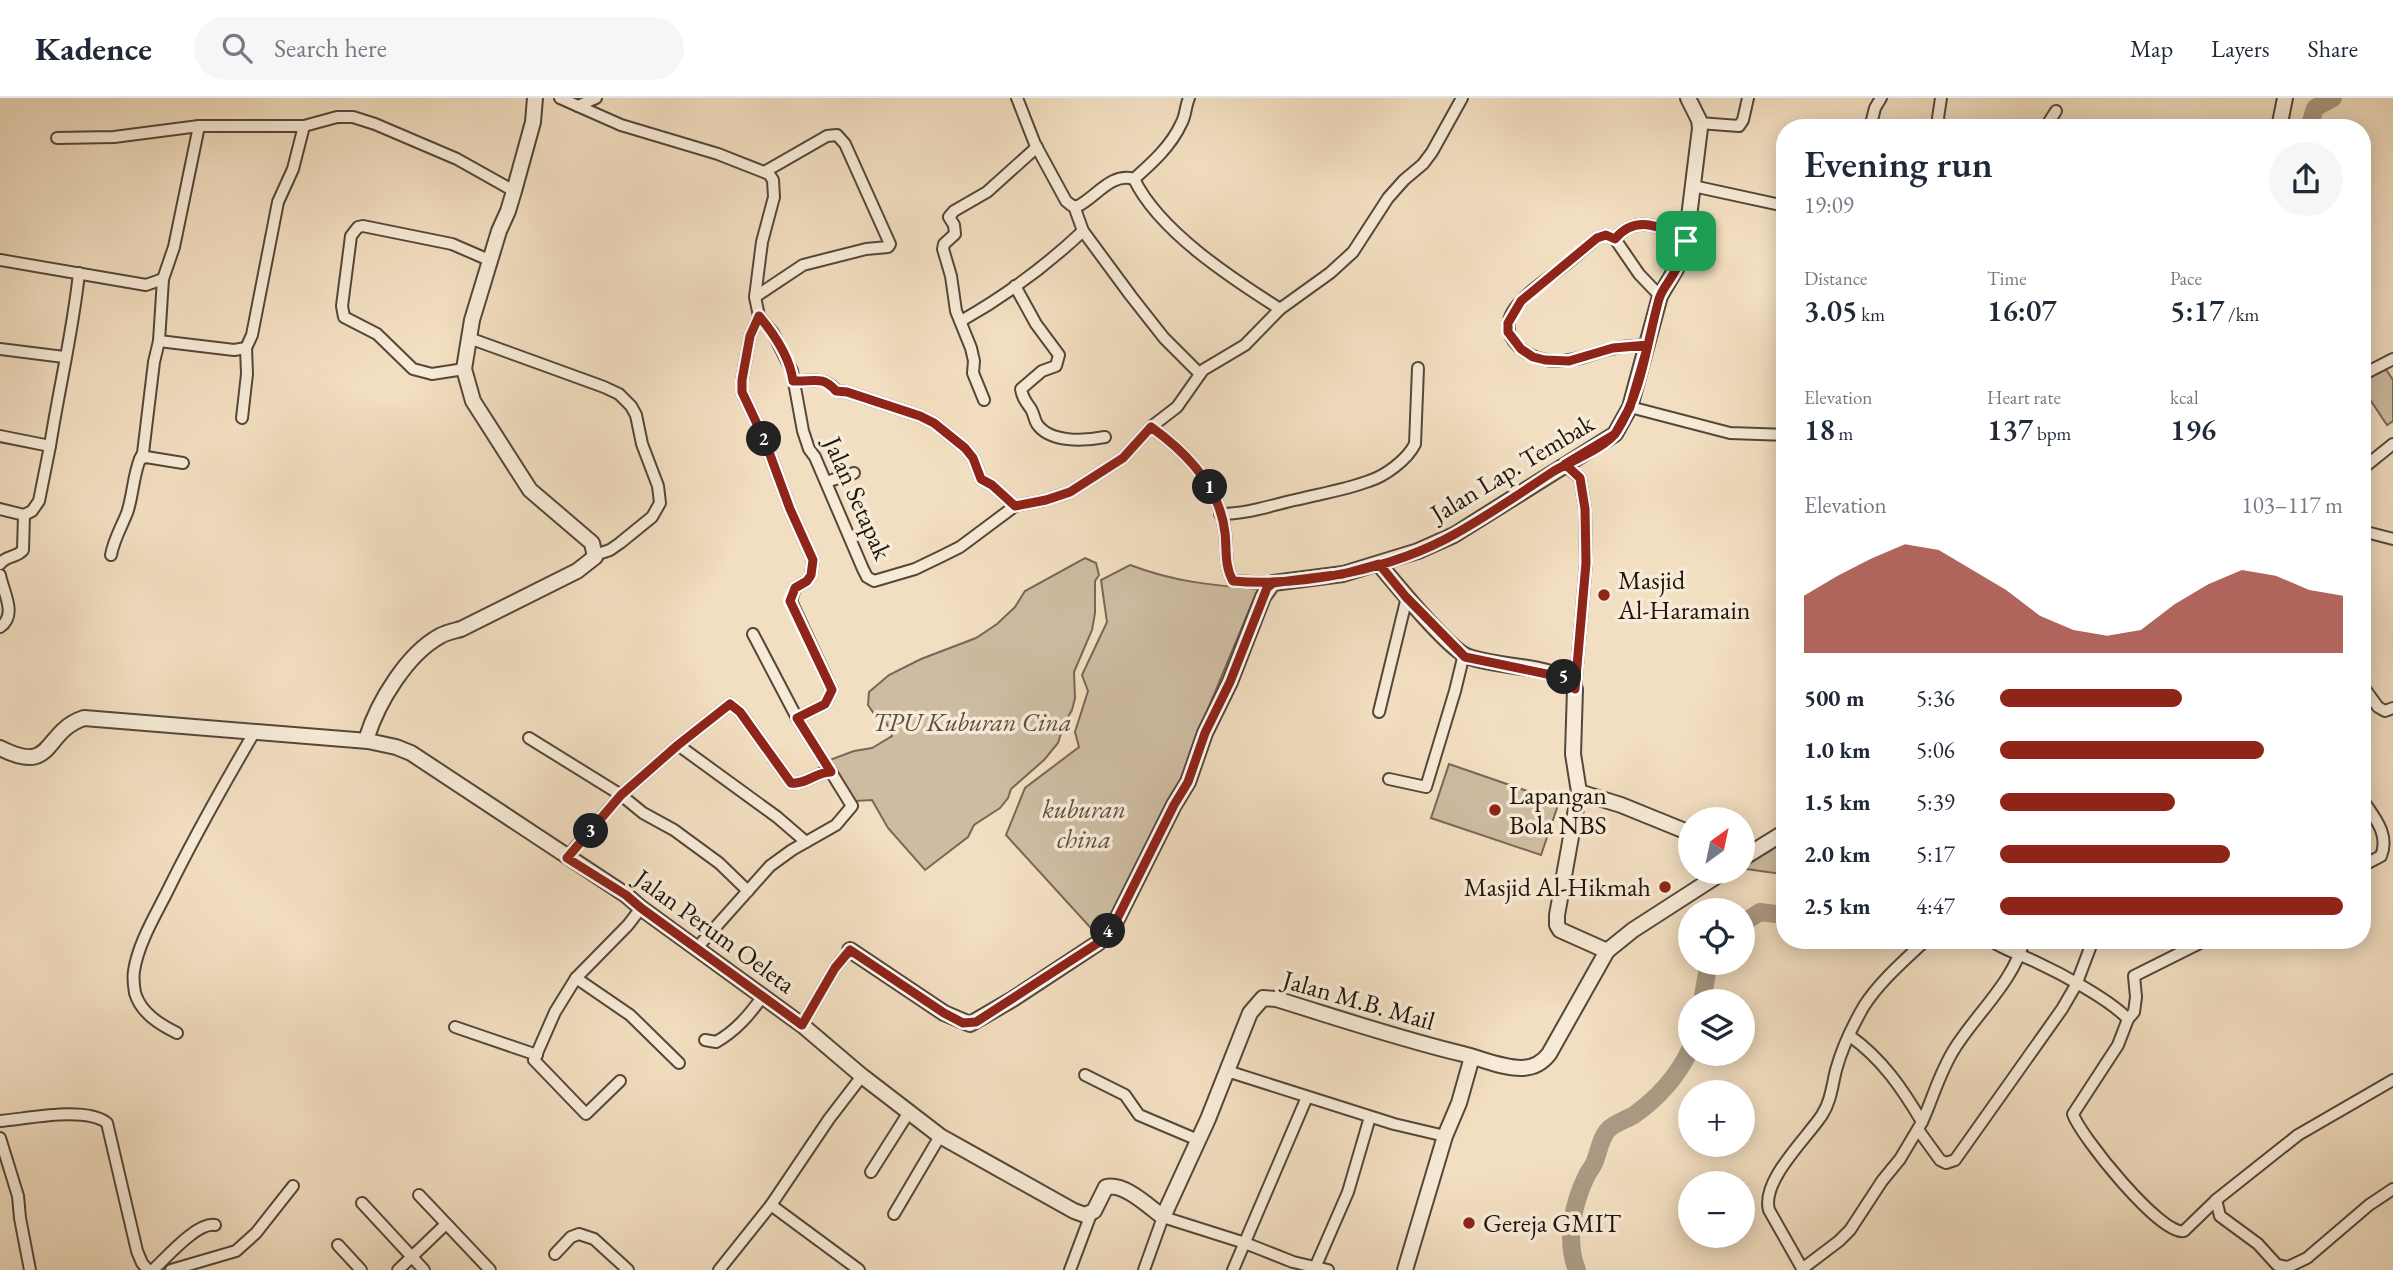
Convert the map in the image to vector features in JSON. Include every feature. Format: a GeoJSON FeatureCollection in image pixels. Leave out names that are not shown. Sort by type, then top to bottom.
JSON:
{"type":"FeatureCollection","features":[{"type":"Feature","properties":{"kind":"street"},"geometry":{"type":"LineString","coordinates":[[369,741],[367,737],[383,700],[393,684],[427,645],[442,635],[472,624],[577,571],[592,561],[595,555],[592,543],[530,490],[472,401],[464,369],[489,260],[514,191],[533,122],[536,98]]}},
{"type":"Feature","properties":{"kind":"street"},"geometry":{"type":"LineString","coordinates":[[560,98],[621,125],[707,150],[766,171],[827,136],[837,135],[845,144],[890,244],[888,247],[837,255],[803,265],[755,297]]}},
{"type":"Feature","properties":{"kind":"street"},"geometry":{"type":"LineString","coordinates":[[578,106],[596,98]]}},
{"type":"Feature","properties":{"kind":"street"},"geometry":{"type":"LineString","coordinates":[[1018,98],[1037,147],[1066,201],[1074,206],[1083,231],[1164,338],[1200,374]]}},
{"type":"Feature","properties":{"kind":"street"},"geometry":{"type":"LineString","coordinates":[[1134,179],[1172,141],[1182,123],[1189,98]]}},
{"type":"Feature","properties":{"kind":"street","name":"Jalan Setapak"},"geometry":{"type":"LineString","coordinates":[[766,171],[773,180],[774,189],[762,242],[755,297],[759,316],[773,333],[792,371],[806,440],[863,569],[867,577],[874,581],[915,569],[942,556],[960,547],[1015,506],[1070,492],[1123,458],[1151,427],[1177,407],[1200,374],[1245,345],[1280,309],[1330,273],[1353,252],[1388,198],[1432,152],[1462,98]]}},
{"type":"Feature","properties":{"kind":"street","name":"Jalan Lap. Tembak"},"geometry":{"type":"LineString","coordinates":[[1273,583],[1343,574],[1418,551],[1454,535],[1615,434],[1630,407],[1660,296],[1676,269],[1686,241],[1699,123],[1688,98]]}},
{"type":"Feature","properties":{"kind":"street"},"geometry":{"type":"LineString","coordinates":[[1699,123],[1739,126],[1748,98]]}},
{"type":"Feature","properties":{"kind":"street"},"geometry":{"type":"LineString","coordinates":[[1872,119],[1881,98]]}},
{"type":"Feature","properties":{"kind":"street"},"geometry":{"type":"LineString","coordinates":[[1938,119],[1941,98]]}},
{"type":"Feature","properties":{"kind":"street"},"geometry":{"type":"LineString","coordinates":[[2280,119],[2285,98]]}},
{"type":"Feature","properties":{"kind":"street"},"geometry":{"type":"LineString","coordinates":[[2051,119],[2056,111]]}},
{"type":"Feature","properties":{"kind":"street"},"geometry":{"type":"LineString","coordinates":[[57,138],[114,137],[198,126],[304,126],[337,117],[353,117],[457,159],[514,191]]}},
{"type":"Feature","properties":{"kind":"street"},"geometry":{"type":"LineString","coordinates":[[111,555],[117,531],[128,509],[133,477],[143,453],[159,341],[163,279],[174,247],[198,126]]}},
{"type":"Feature","properties":{"kind":"street"},"geometry":{"type":"LineString","coordinates":[[242,418],[247,374],[246,348],[252,335],[278,202],[293,169],[304,126]]}},
{"type":"Feature","properties":{"kind":"street"},"geometry":{"type":"LineString","coordinates":[[984,400],[973,373],[971,348],[955,305],[951,276],[943,249],[944,244],[955,234],[949,217],[954,211],[987,192],[1037,147]]}},
{"type":"Feature","properties":{"kind":"street"},"geometry":{"type":"LineString","coordinates":[[1074,206],[1082,204],[1118,178],[1134,179],[1149,205],[1174,230],[1209,260],[1280,309]]}},
{"type":"Feature","properties":{"kind":"street"},"geometry":{"type":"LineString","coordinates":[[1693,187],[1776,204]]}},
{"type":"Feature","properties":{"kind":"street"},"geometry":{"type":"LineString","coordinates":[[1615,239],[1622,230],[1645,224],[1668,231],[1686,241]]}},
{"type":"Feature","properties":{"kind":"street"},"geometry":{"type":"LineString","coordinates":[[464,369],[432,374],[413,369],[377,334],[344,317],[342,306],[351,236],[358,227],[363,226],[452,244],[489,260]]}},
{"type":"Feature","properties":{"kind":"street"},"geometry":{"type":"LineString","coordinates":[[961,321],[1028,279],[1083,231]]}},
{"type":"Feature","properties":{"kind":"street"},"geometry":{"type":"LineString","coordinates":[[1648,345],[1613,348],[1569,361],[1545,360],[1533,357],[1521,349],[1508,332],[1508,323],[1514,311],[1532,290],[1597,238],[1606,235],[1615,239],[1639,274],[1660,296]]}},
{"type":"Feature","properties":{"kind":"street"},"geometry":{"type":"LineString","coordinates":[[0,260],[146,285],[163,279]]}},
{"type":"Feature","properties":{"kind":"street"},"geometry":{"type":"LineString","coordinates":[[0,509],[24,515],[32,511],[39,501],[64,357],[74,317],[79,273]]}},
{"type":"Feature","properties":{"kind":"street"},"geometry":{"type":"LineString","coordinates":[[1015,286],[1036,324],[1059,355],[1056,366],[1042,371],[1021,389],[1033,412],[1034,421],[1044,431],[1057,437],[1105,437]]}},
{"type":"Feature","properties":{"kind":"street"},"geometry":{"type":"LineString","coordinates":[[759,316],[750,336],[742,392],[765,441],[790,509],[813,560],[811,575],[807,581],[795,588],[790,601],[832,690],[825,704],[797,718]]}},
{"type":"Feature","properties":{"kind":"street"},"geometry":{"type":"LineString","coordinates":[[469,338],[604,387],[619,394],[631,406],[636,415],[642,444],[659,486],[660,503],[652,517],[620,543],[595,555]]}},
{"type":"Feature","properties":{"kind":"street"},"geometry":{"type":"LineString","coordinates":[[159,341],[207,348],[246,348]]}},
{"type":"Feature","properties":{"kind":"street"},"geometry":{"type":"LineString","coordinates":[[0,349],[64,357]]}},
{"type":"Feature","properties":{"kind":"street"},"geometry":{"type":"LineString","coordinates":[[2371,370],[2393,359]]}},
{"type":"Feature","properties":{"kind":"street"},"geometry":{"type":"LineString","coordinates":[[1220,514],[1252,511],[1333,491],[1369,481],[1389,471],[1412,451],[1415,444],[1418,368]]}},
{"type":"Feature","properties":{"kind":"street"},"geometry":{"type":"LineString","coordinates":[[793,381],[828,382],[836,391],[847,392],[934,423],[965,448],[973,458],[981,479],[992,485],[1015,506]]}},
{"type":"Feature","properties":{"kind":"street"},"geometry":{"type":"LineString","coordinates":[[1630,407],[1730,433],[1776,435]]}},
{"type":"Feature","properties":{"kind":"street"},"geometry":{"type":"LineString","coordinates":[[1151,427],[1168,439],[1211,488],[1225,531],[1225,557],[1228,573],[1233,581],[1273,583]]}},
{"type":"Feature","properties":{"kind":"street"},"geometry":{"type":"LineString","coordinates":[[0,436],[50,446]]}},
{"type":"Feature","properties":{"kind":"street"},"geometry":{"type":"LineString","coordinates":[[2371,462],[2393,444]]}},
{"type":"Feature","properties":{"kind":"street"},"geometry":{"type":"LineString","coordinates":[[140,459],[146,457],[183,463]]}},
{"type":"Feature","properties":{"kind":"street"},"geometry":{"type":"LineString","coordinates":[[1565,464],[1580,478],[1585,509],[1586,563],[1575,689],[1573,754],[1579,792],[1562,880],[1557,925],[1560,930],[1590,946],[1606,951]]}},
{"type":"Feature","properties":{"kind":"street"},"geometry":{"type":"LineString","coordinates":[[826,482],[854,474]]}},
{"type":"Feature","properties":{"kind":"street"},"geometry":{"type":"LineString","coordinates":[[0,564],[4,559],[20,554],[23,550],[24,515]]}},
{"type":"Feature","properties":{"kind":"street"},"geometry":{"type":"LineString","coordinates":[[2371,533],[2393,539]]}},
{"type":"Feature","properties":{"kind":"street"},"geometry":{"type":"LineString","coordinates":[[1379,564],[1406,597],[1465,657],[1566,678],[1572,682],[1575,689]]}},
{"type":"Feature","properties":{"kind":"street"},"geometry":{"type":"LineString","coordinates":[[0,575],[9,613],[6,623],[0,627]]}},
{"type":"Feature","properties":{"kind":"street"},"geometry":{"type":"LineString","coordinates":[[802,1025],[835,968],[850,950],[944,1013],[970,1024],[1098,943],[1114,925],[1188,782],[1205,733],[1230,682],[1267,588],[1273,583]]}},
{"type":"Feature","properties":{"kind":"street"},"geometry":{"type":"LineString","coordinates":[[1379,712],[1406,597]]}},
{"type":"Feature","properties":{"kind":"street"},"geometry":{"type":"LineString","coordinates":[[696,949],[770,866],[836,825],[852,806],[797,718],[753,634]]}},
{"type":"Feature","properties":{"kind":"street"},"geometry":{"type":"LineString","coordinates":[[1389,779],[1426,787],[1464,654]]}},
{"type":"Feature","properties":{"kind":"street"},"geometry":{"type":"LineString","coordinates":[[2371,697],[2385,711],[2393,708]]}},
{"type":"Feature","properties":{"kind":"street"},"geometry":{"type":"LineString","coordinates":[[567,858],[621,795],[678,745],[732,704],[791,783],[800,784],[825,772],[831,772]]}},
{"type":"Feature","properties":{"kind":"street","name":"Jalan Perum Oeleta"},"geometry":{"type":"LineString","coordinates":[[0,748],[18,757],[33,758],[43,753],[60,731],[72,722],[84,718],[369,741],[396,747],[424,760],[626,895],[802,1025],[862,1076],[940,1136],[1074,1211],[1091,1214]]}},
{"type":"Feature","properties":{"kind":"street"},"geometry":{"type":"LineString","coordinates":[[177,1033],[149,1015],[142,1005],[135,993],[135,965],[151,924],[188,850],[255,731]]}},
{"type":"Feature","properties":{"kind":"street"},"geometry":{"type":"LineString","coordinates":[[529,737],[621,795],[719,863],[748,891]]}},
{"type":"Feature","properties":{"kind":"street"},"geometry":{"type":"LineString","coordinates":[[678,745],[777,817],[806,842]]}},
{"type":"Feature","properties":{"kind":"street"},"geometry":{"type":"LineString","coordinates":[[1579,792],[1678,828]]}},
{"type":"Feature","properties":{"kind":"street"},"geometry":{"type":"LineString","coordinates":[[2371,812],[2382,829],[2385,844],[2381,856],[2371,861]]}},
{"type":"Feature","properties":{"kind":"street"},"geometry":{"type":"LineString","coordinates":[[1755,851],[1776,838]]}},
{"type":"Feature","properties":{"kind":"street"},"geometry":{"type":"LineString","coordinates":[[1405,1270],[1472,1057],[1519,1068],[1530,1068],[1542,1061],[1549,1054],[1606,951],[1633,930],[1704,884]]}},
{"type":"Feature","properties":{"kind":"street"},"geometry":{"type":"LineString","coordinates":[[620,1081],[586,1114],[534,1060],[555,1012],[576,978],[641,908]]}},
{"type":"Feature","properties":{"kind":"street"},"geometry":{"type":"LineString","coordinates":[[1917,949],[1872,995],[1840,1057],[1824,1113],[1779,1172],[1767,1195],[1769,1210],[1802,1269],[1850,1230],[1881,1181],[1900,1159],[1920,1126],[1951,1053],[2001,986],[2022,949]]}},
{"type":"Feature","properties":{"kind":"street"},"geometry":{"type":"LineString","coordinates":[[2005,949],[2047,967],[2128,1018]]}},
{"type":"Feature","properties":{"kind":"street"},"geometry":{"type":"LineString","coordinates":[[1850,1036],[1871,1052],[1894,1077],[1940,1160],[1946,1163],[1955,1160],[2062,1009],[2076,985],[2090,949]]}},
{"type":"Feature","properties":{"kind":"street"},"geometry":{"type":"LineString","coordinates":[[2188,949],[2134,976],[2136,1003],[2133,1015],[2128,1018],[2119,1045],[2074,1112],[2076,1121],[2133,1194],[2147,1210],[2171,1229],[2184,1231],[2216,1200],[2298,1135],[2393,1080]]}},
{"type":"Feature","properties":{"kind":"street"},"geometry":{"type":"LineString","coordinates":[[576,978],[630,1015],[678,1063]]}},
{"type":"Feature","properties":{"kind":"street"},"geometry":{"type":"LineString","coordinates":[[705,1040],[716,1042],[726,1035],[746,1018],[763,996]]}},
{"type":"Feature","properties":{"kind":"street","name":"Jalan M.B. Mail"},"geometry":{"type":"LineString","coordinates":[[1144,1270],[1163,1217],[1250,1013],[1258,1002],[1267,998],[1472,1057]]}},
{"type":"Feature","properties":{"kind":"street"},"geometry":{"type":"LineString","coordinates":[[455,1027],[537,1055]]}},
{"type":"Feature","properties":{"kind":"street"},"geometry":{"type":"LineString","coordinates":[[1227,1071],[1370,1117],[1445,1136]]}},
{"type":"Feature","properties":{"kind":"street"},"geometry":{"type":"LineString","coordinates":[[1085,1075],[1125,1095],[1139,1115],[1198,1140]]}},
{"type":"Feature","properties":{"kind":"street"},"geometry":{"type":"LineString","coordinates":[[719,1270],[771,1205],[829,1119],[862,1076]]}},
{"type":"Feature","properties":{"kind":"street"},"geometry":{"type":"LineString","coordinates":[[1233,1270],[1307,1097]]}},
{"type":"Feature","properties":{"kind":"street"},"geometry":{"type":"LineString","coordinates":[[871,1172],[909,1112]]}},
{"type":"Feature","properties":{"kind":"street"},"geometry":{"type":"LineString","coordinates":[[0,1121],[60,1114],[97,1116],[107,1123],[137,1251],[142,1263],[151,1270],[197,1230],[208,1224],[215,1225]]}},
{"type":"Feature","properties":{"kind":"street"},"geometry":{"type":"LineString","coordinates":[[1314,1268],[1348,1192],[1370,1117]]}},
{"type":"Feature","properties":{"kind":"street"},"geometry":{"type":"LineString","coordinates":[[894,1214],[940,1136]]}},
{"type":"Feature","properties":{"kind":"street"},"geometry":{"type":"LineString","coordinates":[[0,1138],[18,1196],[30,1270]]}},
{"type":"Feature","properties":{"kind":"street"},"geometry":{"type":"LineString","coordinates":[[1070,1270],[1091,1214],[1106,1187],[1111,1185],[1128,1192],[1163,1217],[1245,1243],[1293,1262],[1328,1270]]}},
{"type":"Feature","properties":{"kind":"street"},"geometry":{"type":"LineString","coordinates":[[171,1270],[236,1251],[256,1233],[293,1186]]}},
{"type":"Feature","properties":{"kind":"street"},"geometry":{"type":"LineString","coordinates":[[2216,1200],[2220,1216],[2258,1244],[2277,1265],[2288,1267],[2307,1258],[2369,1205],[2393,1189]]}},
{"type":"Feature","properties":{"kind":"street"},"geometry":{"type":"LineString","coordinates":[[419,1195],[490,1270]]}},
{"type":"Feature","properties":{"kind":"street"},"geometry":{"type":"LineString","coordinates":[[362,1203],[424,1270]]}},
{"type":"Feature","properties":{"kind":"street"},"geometry":{"type":"LineString","coordinates":[[771,1205],[859,1270]]}},
{"type":"Feature","properties":{"kind":"street"},"geometry":{"type":"LineString","coordinates":[[398,1270],[446,1224]]}},
{"type":"Feature","properties":{"kind":"street"},"geometry":{"type":"LineString","coordinates":[[555,1254],[571,1237],[579,1234],[594,1239],[628,1270]]}},
{"type":"Feature","properties":{"kind":"street"},"geometry":{"type":"LineString","coordinates":[[338,1245],[361,1270]]}},
{"type":"Feature","properties":{"kind":"street"},"geometry":{"type":"LineString","coordinates":[[2307,1258],[2312,1270]]}},
{"type":"Feature","properties":{"kind":"green space"},"geometry":{"type":"Polygon","coordinates":[[[2385,368],[2393,380],[2393,421],[2387,425],[2371,401],[2371,377],[2385,368]]]}},
{"type":"Feature","properties":{"kind":"green space","name":"TPU Kuburan Cina"},"geometry":{"type":"Polygon","coordinates":[[[1085,558],[1096,563],[1099,575],[1095,581],[1095,613],[1092,630],[1074,672],[1075,698],[1072,710],[1058,743],[1044,760],[1011,789],[1000,808],[974,825],[968,837],[925,870],[888,828],[872,800],[855,801],[827,761],[854,751],[872,748],[892,736],[886,722],[879,721],[868,705],[869,692],[889,675],[921,659],[976,638],[997,624],[1015,607],[1025,591],[1085,558]]]}},
{"type":"Feature","properties":{"kind":"green space","name":"kuburan china"},"geometry":{"type":"Polygon","coordinates":[[[1130,565],[1193,582],[1258,589],[1183,776],[1099,937],[1006,835],[1025,788],[1079,747],[1075,732],[1088,691],[1082,675],[1107,622],[1101,580],[1130,565]]]}},
{"type":"Feature","properties":{"kind":"green space","name":"Lapangan Bola NBS"},"geometry":{"type":"Polygon","coordinates":[[[1449,764],[1559,802],[1541,855],[1431,818],[1449,764]]]}},
{"type":"Feature","properties":{"kind":"green space"},"geometry":{"type":"Polygon","coordinates":[[[1776,835],[1776,873],[1755,870],[1755,854],[1759,847],[1776,835]]]}},
{"type":"Feature","properties":{"kind":"waterway"},"geometry":{"type":"LineString","coordinates":[[2312,119],[2315,108],[2333,98]]}},
{"type":"Feature","properties":{"kind":"waterway"},"geometry":{"type":"LineString","coordinates":[[1755,915],[1760,912],[1776,914]]}},
{"type":"Feature","properties":{"kind":"waterway"},"geometry":{"type":"LineString","coordinates":[[1704,989],[1707,975]]}},
{"type":"Feature","properties":{"kind":"waterway"},"geometry":{"type":"LineString","coordinates":[[1577,1270],[1573,1259],[1572,1222],[1582,1186],[1603,1138],[1610,1128],[1634,1115],[1659,1094],[1681,1066]]}},
{"type":"Feature","properties":{"kind":"place","name":"Masjid Al-Haramain"},"geometry":{"type":"Point","coordinates":[1604,595]}},
{"type":"Feature","properties":{"kind":"place","name":"Lapangan Bola NBS"},"geometry":{"type":"Point","coordinates":[1495,810]}},
{"type":"Feature","properties":{"kind":"place","name":"Masjid Al-Hikmah"},"geometry":{"type":"Point","coordinates":[1665,887]}},
{"type":"Feature","properties":{"kind":"place","name":"Gereja GMIT"},"geometry":{"type":"Point","coordinates":[1469,1223]}},
{"type":"Feature","properties":{"kind":"route"},"geometry":{"type":"LineString","coordinates":[[1686,241],[1657,226],[1645,224],[1622,230],[1615,239],[1606,235],[1597,238],[1521,301],[1508,323],[1511,338],[1521,349],[1533,357],[1545,360],[1569,361],[1613,348],[1648,345],[1630,407],[1615,434],[1606,441],[1565,464],[1580,478],[1585,509],[1586,563],[1575,689],[1572,682],[1566,678],[1465,657],[1406,597],[1379,564],[1343,574],[1280,582],[1273,583],[1267,588],[1250,636],[1205,733],[1188,782],[1114,925],[1098,943],[976,1022],[963,1023],[944,1013],[850,950],[835,968],[802,1025],[626,895],[567,858],[621,795],[730,704],[740,712],[791,783],[800,784],[825,772],[831,772],[797,718],[825,704],[832,690],[790,601],[795,588],[807,581],[811,575],[813,560],[790,509],[765,441],[742,392],[750,336],[759,316],[773,333],[792,371],[793,381],[828,382],[836,391],[847,392],[934,423],[965,448],[973,458],[981,479],[992,485],[1015,506],[1070,492],[1123,458],[1151,427],[1176,447],[1211,488],[1225,531],[1225,557],[1228,573],[1233,581],[1273,583],[1343,574],[1418,551],[1454,535],[1565,464],[1615,434],[1630,407],[1648,345],[1660,296],[1676,269],[1686,241]]}}]}
